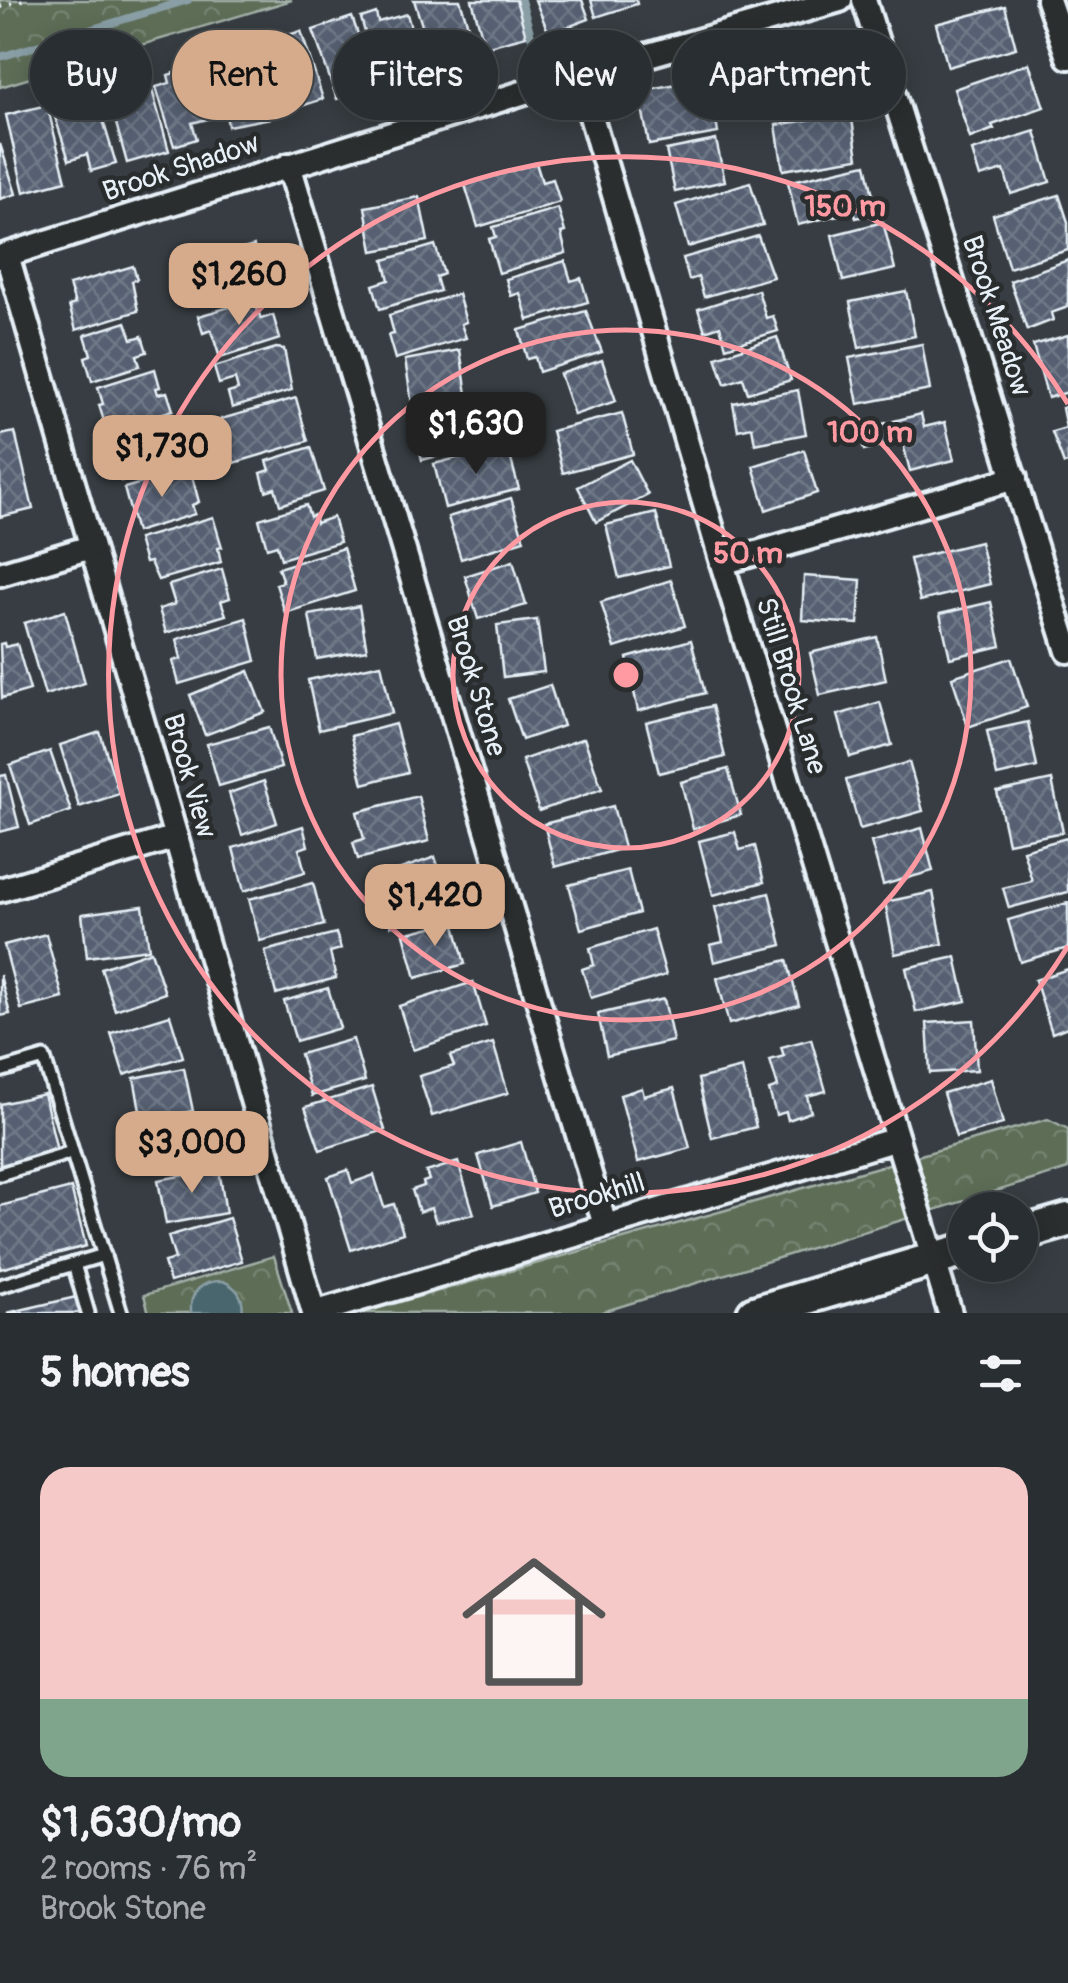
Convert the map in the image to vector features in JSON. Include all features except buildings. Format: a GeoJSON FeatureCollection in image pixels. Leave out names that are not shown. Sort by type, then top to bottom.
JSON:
{"type":"FeatureCollection","features":[{"type":"Feature","properties":{"kind":"main road"},"geometry":{"type":"LineString","coordinates":[[1038,1229],[1068,1220]]}},
{"type":"Feature","properties":{"kind":"main road"},"geometry":{"type":"LineString","coordinates":[[754,1313],[948,1255]]}},
{"type":"Feature","properties":{"kind":"street","name":"Brook Shadow"},"geometry":{"type":"LineString","coordinates":[[652,54],[840,0]]}},
{"type":"Feature","properties":{"kind":"street","name":"Brook Meadow"},"geometry":{"type":"LineString","coordinates":[[864,0],[1068,651]]}},
{"type":"Feature","properties":{"kind":"street"},"geometry":{"type":"LineString","coordinates":[[1048,0],[1068,57]]}},
{"type":"Feature","properties":{"kind":"street","name":"Brook Shadow"},"geometry":{"type":"LineString","coordinates":[[3,256],[518,94]]}},
{"type":"Feature","properties":{"kind":"street","name":"Still Brook Lane"},"geometry":{"type":"LineString","coordinates":[[592,120],[897,1139],[948,1253]]}},
{"type":"Feature","properties":{"kind":"street","name":"Brook Stone"},"geometry":{"type":"LineString","coordinates":[[289,165],[605,1225]]}},
{"type":"Feature","properties":{"kind":"street","name":"Brook View"},"geometry":{"type":"LineString","coordinates":[[3,256],[314,1313]]}},
{"type":"Feature","properties":{"kind":"street"},"geometry":{"type":"LineString","coordinates":[[722,562],[1015,478]]}},
{"type":"Feature","properties":{"kind":"street"},"geometry":{"type":"LineString","coordinates":[[0,574],[91,547]]}},
{"type":"Feature","properties":{"kind":"street"},"geometry":{"type":"LineString","coordinates":[[0,890],[176,837]]}},
{"type":"Feature","properties":{"kind":"street","name":"Brookhill"},"geometry":{"type":"LineString","coordinates":[[314,1313],[897,1139]]}},
{"type":"Feature","properties":{"kind":"street","name":"Still Brook Lane"},"geometry":{"type":"LineString","coordinates":[[949,1282],[950,1313]]}},
{"type":"Feature","properties":{"kind":"lane"},"geometry":{"type":"LineString","coordinates":[[0,1071],[44,1058],[121,1313]]}},
{"type":"Feature","properties":{"kind":"lane"},"geometry":{"type":"LineString","coordinates":[[0,1174],[72,1152]]}},
{"type":"Feature","properties":{"kind":"lane"},"geometry":{"type":"LineString","coordinates":[[0,1286],[104,1255]]}},
{"type":"Feature","properties":{"kind":"lane"},"geometry":{"type":"LineString","coordinates":[[74,1264],[88,1313]]}},
{"type":"Feature","properties":{"kind":"path"},"geometry":{"type":"LineString","coordinates":[[0,7],[23,0]]}},
{"type":"Feature","properties":{"kind":"green space"},"geometry":{"type":"Polygon","coordinates":[[[0,0],[292,0],[191,30],[172,30],[172,36],[152,42],[152,30],[30,30],[30,78],[0,87],[0,0]]]}},
{"type":"Feature","properties":{"kind":"green space"},"geometry":{"type":"Polygon","coordinates":[[[1048,1119],[1068,1129],[1068,1169],[993,1192],[948,1192],[948,1206],[599,1313],[361,1313],[1048,1119]]]}},
{"type":"Feature","properties":{"kind":"green space"},"geometry":{"type":"Polygon","coordinates":[[[274,1256],[292,1313],[149,1313],[144,1295],[274,1256]]]}},
{"type":"Feature","properties":{"kind":"water"},"geometry":{"type":"Polygon","coordinates":[[[223,1281],[239,1294],[242,1313],[191,1313],[198,1289],[223,1281]]]}},
{"type":"Feature","properties":{"kind":"waterway"},"geometry":{"type":"LineString","coordinates":[[0,57],[188,0]]}},
{"type":"Feature","properties":{"kind":"waterway"},"geometry":{"type":"LineString","coordinates":[[521,0],[529,30]]}}]}
